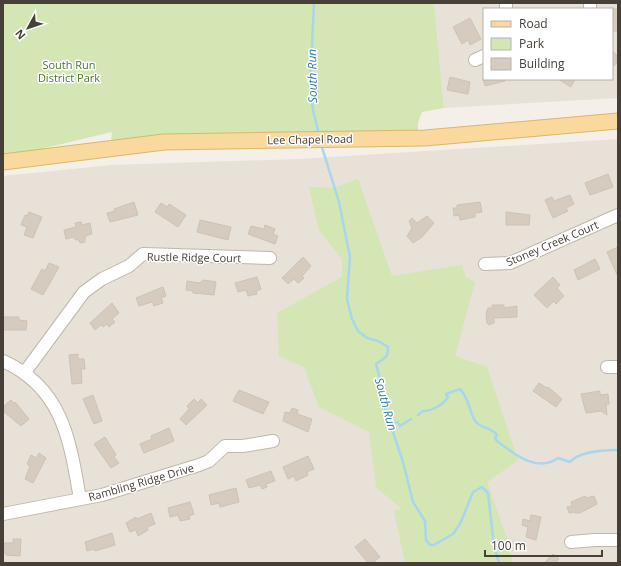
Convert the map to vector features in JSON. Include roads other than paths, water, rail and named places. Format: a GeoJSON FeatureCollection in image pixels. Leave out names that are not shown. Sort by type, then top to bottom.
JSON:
{"type":"FeatureCollection","features":[{"type":"Feature","properties":{"kind":"main road","name":"Lee Chapel Road"},"geometry":{"type":"LineString","coordinates":[[3,162],[164,142],[457,136],[618,120]]}},
{"type":"Feature","properties":{"kind":"street","name":"Stoney Creek Court"},"geometry":{"type":"LineString","coordinates":[[485,264],[510,263],[618,215]]}},
{"type":"Feature","properties":{"kind":"street","name":"Rustle Ridge Court"},"geometry":{"type":"LineString","coordinates":[[25,372],[84,292],[102,279],[130,266],[143,254],[270,258]]}},
{"type":"Feature","properties":{"kind":"street"},"geometry":{"type":"LineString","coordinates":[[3,361],[25,372],[45,392],[60,416],[66,432],[80,499]]}},
{"type":"Feature","properties":{"kind":"street","name":"Rambling Ridge Drive"},"geometry":{"type":"LineString","coordinates":[[3,514],[102,495],[204,464],[225,446],[243,446],[272,441]]}},
{"type":"Feature","properties":{"kind":"street"},"geometry":{"type":"LineString","coordinates":[[571,542],[617,540]]}},
{"type":"Feature","properties":{"kind":"waterway","name":"South Run"},"geometry":{"type":"LineString","coordinates":[[314,3],[310,86],[313,110],[319,135]]}},
{"type":"Feature","properties":{"kind":"waterway","name":"South Run"},"geometry":{"type":"LineString","coordinates":[[321,144],[339,202],[350,257],[347,299],[352,319],[358,331],[367,338],[378,341],[388,347],[386,356],[376,364],[380,379],[382,399],[403,462],[413,502],[425,521],[426,540],[430,545],[434,545],[453,534],[460,524],[473,492],[482,487],[488,493],[494,546],[499,563]]}},
{"type":"Feature","properties":{"kind":"waterway"},"geometry":{"type":"LineString","coordinates":[[418,415],[423,411],[437,407],[448,397],[446,394],[460,389],[466,398],[472,416],[476,422],[481,426],[495,432],[497,435],[495,438],[497,441],[526,460],[542,464],[558,458],[570,462],[574,458],[586,453],[618,450]]}},
{"type":"Feature","properties":{"kind":"waterway"},"geometry":{"type":"LineString","coordinates":[[390,422],[397,422],[400,426],[411,419]]}},
{"type":"Feature","properties":{"kind":"park label","name":"South Run District Park"},"geometry":{"type":"Point","coordinates":[69,70]}}]}
